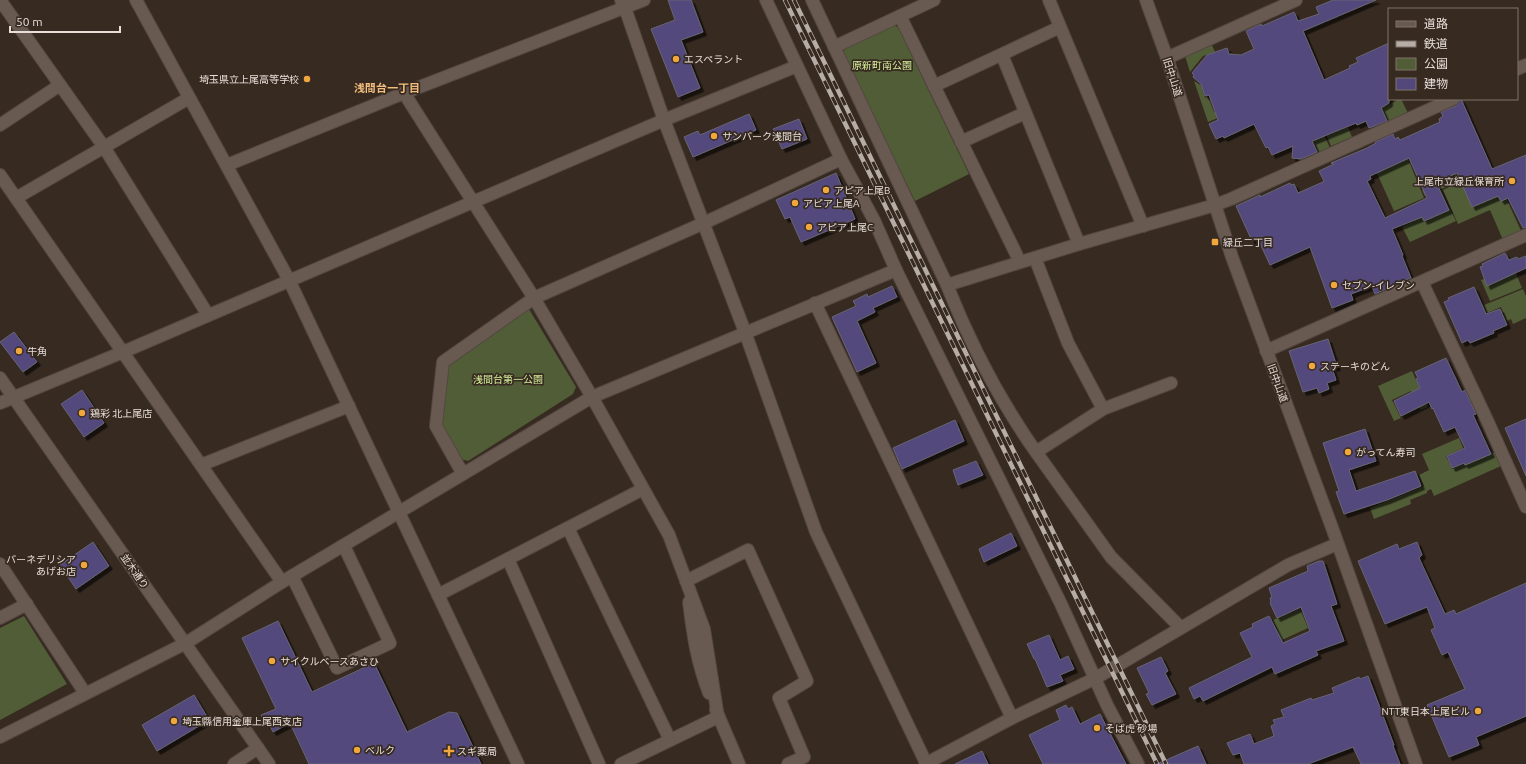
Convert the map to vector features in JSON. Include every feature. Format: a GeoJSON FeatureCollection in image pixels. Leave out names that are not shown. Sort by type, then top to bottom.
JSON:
{"type":"FeatureCollection","features":[{"type":"Feature","properties":{"kind":"street"},"geometry":{"type":"LineString","coordinates":[[0,0],[104,147],[208,315]]}},
{"type":"Feature","properties":{"kind":"street"},"geometry":{"type":"LineString","coordinates":[[136,0],[289,280],[518,764]]}},
{"type":"Feature","properties":{"kind":"street"},"geometry":{"type":"LineString","coordinates":[[227,165],[623,4],[644,0]]}},
{"type":"Feature","properties":{"kind":"street"},"geometry":{"type":"LineString","coordinates":[[766,0],[840,158],[874,220],[896,270],[1096,678],[1107,705],[1138,764]]}},
{"type":"Feature","properties":{"kind":"street"},"geometry":{"type":"LineString","coordinates":[[812,0],[989,374],[1020,428],[1111,556],[1181,628]]}},
{"type":"Feature","properties":{"kind":"street"},"geometry":{"type":"LineString","coordinates":[[834,47],[934,0]]}},
{"type":"Feature","properties":{"kind":"street"},"geometry":{"type":"LineString","coordinates":[[1049,0],[1143,226]]}},
{"type":"Feature","properties":{"kind":"street","name":"旧中山道"},"geometry":{"type":"LineString","coordinates":[[1146,0],[1167,58],[1232,257],[1416,764]]}},
{"type":"Feature","properties":{"kind":"street"},"geometry":{"type":"LineString","coordinates":[[1167,58],[1296,0]]}},
{"type":"Feature","properties":{"kind":"street"},"geometry":{"type":"LineString","coordinates":[[623,4],[664,120],[704,223],[816,532],[926,764],[1012,718],[1096,678],[1288,565],[1337,544]]}},
{"type":"Feature","properties":{"kind":"street"},"geometry":{"type":"LineString","coordinates":[[900,16],[1020,262]]}},
{"type":"Feature","properties":{"kind":"street"},"geometry":{"type":"LineString","coordinates":[[934,86],[1060,27]]}},
{"type":"Feature","properties":{"kind":"street"},"geometry":{"type":"LineString","coordinates":[[1002,54],[1079,244]]}},
{"type":"Feature","properties":{"kind":"street"},"geometry":{"type":"LineString","coordinates":[[0,402],[122,352],[664,120],[797,66]]}},
{"type":"Feature","properties":{"kind":"street"},"geometry":{"type":"LineString","coordinates":[[0,124],[60,85]]}},
{"type":"Feature","properties":{"kind":"street"},"geometry":{"type":"LineString","coordinates":[[404,94],[472,203],[534,298],[592,397],[669,535],[686,581],[693,637],[700,670],[718,717],[739,764]]}},
{"type":"Feature","properties":{"kind":"street"},"geometry":{"type":"LineString","coordinates":[[16,198],[189,98]]}},
{"type":"Feature","properties":{"kind":"street"},"geometry":{"type":"LineString","coordinates":[[947,285],[1079,244],[1215,205],[1451,100]]}},
{"type":"Feature","properties":{"kind":"street"},"geometry":{"type":"LineString","coordinates":[[962,142],[1025,113]]}},
{"type":"Feature","properties":{"kind":"street"},"geometry":{"type":"LineString","coordinates":[[464,474],[436,426],[443,362],[534,298],[704,223],[840,158]]}},
{"type":"Feature","properties":{"kind":"street"},"geometry":{"type":"LineString","coordinates":[[0,175],[201,465],[287,579],[337,668],[390,643],[344,546]]}},
{"type":"Feature","properties":{"kind":"street"},"geometry":{"type":"LineString","coordinates":[[1266,351],[1526,235]]}},
{"type":"Feature","properties":{"kind":"street"},"geometry":{"type":"LineString","coordinates":[[1035,258],[1068,343],[1103,409]]}},
{"type":"Feature","properties":{"kind":"street"},"geometry":{"type":"LineString","coordinates":[[0,737],[186,643],[287,579],[592,397],[744,332],[896,270]]}},
{"type":"Feature","properties":{"kind":"street"},"geometry":{"type":"LineString","coordinates":[[1422,282],[1526,507]]}},
{"type":"Feature","properties":{"kind":"street"},"geometry":{"type":"LineString","coordinates":[[815,303],[1012,718]]}},
{"type":"Feature","properties":{"kind":"street","name":"並木通り"},"geometry":{"type":"LineString","coordinates":[[0,378],[269,764]]}},
{"type":"Feature","properties":{"kind":"street"},"geometry":{"type":"LineString","coordinates":[[1036,452],[1103,409],[1171,383]]}},
{"type":"Feature","properties":{"kind":"street"},"geometry":{"type":"LineString","coordinates":[[201,465],[349,406]]}},
{"type":"Feature","properties":{"kind":"street"},"geometry":{"type":"LineString","coordinates":[[438,595],[643,490]]}},
{"type":"Feature","properties":{"kind":"street"},"geometry":{"type":"LineString","coordinates":[[568,528],[670,740]]}},
{"type":"Feature","properties":{"kind":"street"},"geometry":{"type":"LineString","coordinates":[[686,581],[748,550],[807,681],[779,698],[804,757],[788,764]]}},
{"type":"Feature","properties":{"kind":"street"},"geometry":{"type":"LineString","coordinates":[[508,559],[599,764]]}},
{"type":"Feature","properties":{"kind":"street"},"geometry":{"type":"LineString","coordinates":[[0,564],[85,693]]}},
{"type":"Feature","properties":{"kind":"street"},"geometry":{"type":"LineString","coordinates":[[0,618],[27,604]]}},
{"type":"Feature","properties":{"kind":"street"},"geometry":{"type":"LineString","coordinates":[[621,764],[718,717]]}},
{"type":"Feature","properties":{"kind":"street"},"geometry":{"type":"LineString","coordinates":[[234,764],[258,748]]}},
{"type":"Feature","properties":{"kind":"green space","name":"原新町南公園"},"geometry":{"type":"Polygon","coordinates":[[[893,25],[898,27],[969,174],[915,201],[843,54],[845,47],[893,25]]]}},
{"type":"Feature","properties":{"kind":"green space"},"geometry":{"type":"Polygon","coordinates":[[[1212,45],[1215,52],[1203,56],[1190,72],[1185,56],[1212,45]]]}},
{"type":"Feature","properties":{"kind":"green space"},"geometry":{"type":"Polygon","coordinates":[[[1194,81],[1201,85],[1205,98],[1208,97],[1214,112],[1225,115],[1208,122],[1194,81]]]}},
{"type":"Feature","properties":{"kind":"green space"},"geometry":{"type":"Polygon","coordinates":[[[1402,100],[1408,113],[1388,122],[1381,108],[1402,100]]]}},
{"type":"Feature","properties":{"kind":"green space"},"geometry":{"type":"Polygon","coordinates":[[[1348,127],[1352,137],[1331,146],[1327,136],[1348,127]]]}},
{"type":"Feature","properties":{"kind":"green space"},"geometry":{"type":"Polygon","coordinates":[[[1324,135],[1330,148],[1318,153],[1314,142],[1307,145],[1313,138],[1324,135]]]}},
{"type":"Feature","properties":{"kind":"green space"},"geometry":{"type":"Polygon","coordinates":[[[1449,157],[1460,181],[1425,196],[1422,190],[1451,177],[1444,160],[1449,157]]]}},
{"type":"Feature","properties":{"kind":"green space"},"geometry":{"type":"Polygon","coordinates":[[[1408,159],[1424,198],[1394,211],[1375,169],[1379,167],[1381,171],[1386,169],[1385,167],[1408,159]]]}},
{"type":"Feature","properties":{"kind":"green space"},"geometry":{"type":"Polygon","coordinates":[[[1492,167],[1522,233],[1503,240],[1490,210],[1458,224],[1443,190],[1492,167]]]}},
{"type":"Feature","properties":{"kind":"green space"},"geometry":{"type":"Polygon","coordinates":[[[1450,209],[1456,221],[1410,242],[1402,227],[1422,217],[1424,221],[1450,209]]]}},
{"type":"Feature","properties":{"kind":"green space"},"geometry":{"type":"Polygon","coordinates":[[[1515,271],[1522,288],[1490,301],[1481,280],[1487,278],[1493,284],[1515,271]]]}},
{"type":"Feature","properties":{"kind":"green space"},"geometry":{"type":"Polygon","coordinates":[[[1523,289],[1526,296],[1526,318],[1513,324],[1511,319],[1507,321],[1501,307],[1487,313],[1484,305],[1523,289]]]}},
{"type":"Feature","properties":{"kind":"green space","name":"浅間台第一公園"},"geometry":{"type":"Polygon","coordinates":[[[529,309],[576,387],[573,394],[468,461],[457,458],[439,425],[447,363],[529,309]]]}},
{"type":"Feature","properties":{"kind":"green space"},"geometry":{"type":"Polygon","coordinates":[[[1412,371],[1428,407],[1421,410],[1411,391],[1392,400],[1401,418],[1394,421],[1378,386],[1412,371]]]}},
{"type":"Feature","properties":{"kind":"green space"},"geometry":{"type":"Polygon","coordinates":[[[1459,438],[1463,448],[1446,456],[1452,469],[1495,452],[1501,466],[1434,496],[1431,489],[1427,491],[1427,493],[1410,500],[1411,504],[1374,519],[1370,508],[1424,486],[1419,475],[1429,470],[1422,454],[1459,438]]]}},
{"type":"Feature","properties":{"kind":"green space"},"geometry":{"type":"Polygon","coordinates":[[[1300,609],[1308,628],[1282,640],[1273,620],[1300,609]]]}},
{"type":"Feature","properties":{"kind":"green space"},"geometry":{"type":"Polygon","coordinates":[[[24,616],[67,684],[0,720],[0,628],[24,616]]]}},
{"type":"Feature","properties":{"kind":"building","name":"エスペラント"},"geometry":{"type":"Polygon","coordinates":[[[668,0],[691,0],[703,32],[681,40],[700,88],[678,97],[651,29],[675,20],[668,0]]]}},
{"type":"Feature","properties":{"kind":"building"},"geometry":{"type":"Polygon","coordinates":[[[1333,0],[1376,0],[1303,31],[1324,80],[1350,68],[1349,66],[1358,62],[1356,58],[1388,43],[1389,103],[1381,108],[1387,121],[1369,128],[1366,121],[1357,125],[1356,123],[1312,141],[1317,152],[1301,159],[1292,158],[1293,146],[1272,155],[1268,147],[1266,148],[1254,124],[1224,138],[1223,136],[1216,139],[1209,124],[1218,120],[1209,95],[1205,96],[1201,84],[1193,77],[1194,75],[1192,73],[1207,55],[1227,48],[1229,54],[1241,55],[1254,49],[1246,31],[1261,24],[1262,26],[1294,12],[1298,21],[1319,14],[1316,7],[1333,0]]]}},
{"type":"Feature","properties":{"kind":"building"},"geometry":{"type":"Polygon","coordinates":[[[1461,100],[1492,169],[1526,155],[1526,228],[1523,228],[1508,198],[1501,201],[1498,196],[1472,207],[1457,173],[1436,182],[1449,210],[1424,221],[1422,217],[1392,229],[1411,278],[1375,294],[1372,286],[1351,294],[1353,300],[1332,308],[1310,247],[1270,265],[1258,239],[1252,241],[1236,206],[1290,183],[1291,185],[1294,184],[1298,193],[1323,182],[1324,181],[1319,171],[1334,164],[1331,163],[1367,148],[1376,143],[1375,142],[1393,134],[1395,139],[1398,137],[1400,140],[1440,122],[1439,119],[1443,116],[1441,112],[1456,106],[1461,100]],[[1409,158],[1370,176],[1371,179],[1367,181],[1385,218],[1427,198],[1409,158]]]}},
{"type":"Feature","properties":{"kind":"building","name":"サンパーク浅間台"},"geometry":{"type":"Polygon","coordinates":[[[749,114],[756,130],[693,157],[684,137],[698,131],[700,135],[749,114]]]}},
{"type":"Feature","properties":{"kind":"building"},"geometry":{"type":"Polygon","coordinates":[[[799,119],[807,139],[782,149],[773,129],[799,119]]]}},
{"type":"Feature","properties":{"kind":"building"},"geometry":{"type":"Polygon","coordinates":[[[836,173],[855,219],[801,242],[790,217],[785,219],[776,200],[836,173]]]}},
{"type":"Feature","properties":{"kind":"building"},"geometry":{"type":"Polygon","coordinates":[[[1505,253],[1509,260],[1526,256],[1526,268],[1487,286],[1480,267],[1483,266],[1482,264],[1505,253]]]}},
{"type":"Feature","properties":{"kind":"building"},"geometry":{"type":"Polygon","coordinates":[[[892,286],[897,297],[873,308],[875,312],[857,321],[876,363],[857,372],[832,317],[856,306],[853,301],[867,294],[868,297],[892,286]]]}},
{"type":"Feature","properties":{"kind":"building"},"geometry":{"type":"Polygon","coordinates":[[[1474,287],[1486,314],[1500,309],[1507,325],[1493,331],[1494,333],[1470,343],[1468,340],[1462,343],[1444,302],[1449,300],[1448,298],[1474,287]]]}},
{"type":"Feature","properties":{"kind":"building"},"geometry":{"type":"Polygon","coordinates":[[[14,332],[37,362],[23,372],[0,342],[14,332]]]}},
{"type":"Feature","properties":{"kind":"building"},"geometry":{"type":"Polygon","coordinates":[[[1328,339],[1337,367],[1332,368],[1336,380],[1327,383],[1329,389],[1319,393],[1317,388],[1303,392],[1289,351],[1328,339]]]}},
{"type":"Feature","properties":{"kind":"building"},"geometry":{"type":"Polygon","coordinates":[[[1446,358],[1462,392],[1465,390],[1476,414],[1473,415],[1491,454],[1465,465],[1464,463],[1452,468],[1447,456],[1465,448],[1455,427],[1444,432],[1429,402],[1401,416],[1394,401],[1420,388],[1415,372],[1446,358]]]}},
{"type":"Feature","properties":{"kind":"building"},"geometry":{"type":"Polygon","coordinates":[[[82,390],[104,423],[84,437],[61,404],[82,390]]]}},
{"type":"Feature","properties":{"kind":"building"},"geometry":{"type":"Polygon","coordinates":[[[1526,419],[1526,476],[1505,428],[1526,419]]]}},
{"type":"Feature","properties":{"kind":"building"},"geometry":{"type":"Polygon","coordinates":[[[955,420],[964,441],[902,469],[893,448],[955,420]]]}},
{"type":"Feature","properties":{"kind":"building"},"geometry":{"type":"Polygon","coordinates":[[[1365,429],[1376,461],[1349,470],[1356,491],[1415,471],[1421,486],[1387,500],[1344,514],[1336,492],[1339,491],[1323,443],[1365,429]]]}},
{"type":"Feature","properties":{"kind":"building"},"geometry":{"type":"Polygon","coordinates":[[[976,461],[983,475],[958,485],[953,470],[976,461]]]}},
{"type":"Feature","properties":{"kind":"building"},"geometry":{"type":"Polygon","coordinates":[[[1011,533],[1017,546],[984,562],[979,549],[1011,533]]]}},
{"type":"Feature","properties":{"kind":"building","name":"パーネデリシア あげお店"},"geometry":{"type":"Polygon","coordinates":[[[93,542],[109,566],[76,589],[60,565],[93,542]]]}},
{"type":"Feature","properties":{"kind":"building"},"geometry":{"type":"Polygon","coordinates":[[[1417,542],[1422,555],[1419,558],[1445,614],[1454,610],[1456,614],[1526,583],[1526,716],[1476,737],[1479,745],[1449,757],[1427,705],[1465,689],[1448,652],[1442,655],[1431,630],[1435,628],[1427,607],[1385,624],[1358,561],[1397,544],[1399,549],[1417,542]]]}},
{"type":"Feature","properties":{"kind":"building"},"geometry":{"type":"Polygon","coordinates":[[[1323,561],[1337,604],[1331,606],[1344,641],[1316,651],[1318,655],[1275,674],[1272,667],[1203,701],[1200,696],[1194,699],[1189,688],[1252,657],[1240,633],[1253,627],[1252,624],[1269,616],[1283,643],[1310,631],[1301,607],[1277,618],[1270,603],[1270,598],[1272,597],[1269,588],[1308,571],[1307,566],[1323,561]]]}},
{"type":"Feature","properties":{"kind":"building"},"geometry":{"type":"Polygon","coordinates":[[[278,621],[312,692],[374,663],[407,732],[449,712],[457,713],[481,764],[309,764],[290,723],[273,732],[269,724],[266,725],[261,715],[276,709],[242,638],[278,621]]]}},
{"type":"Feature","properties":{"kind":"building"},"geometry":{"type":"Polygon","coordinates":[[[1049,635],[1060,660],[1068,656],[1074,669],[1060,675],[1063,681],[1047,687],[1027,644],[1049,635]]]}},
{"type":"Feature","properties":{"kind":"building"},"geometry":{"type":"Polygon","coordinates":[[[1161,657],[1168,671],[1165,673],[1176,694],[1152,705],[1146,694],[1149,693],[1137,668],[1161,657]]]}},
{"type":"Feature","properties":{"kind":"building"},"geometry":{"type":"Polygon","coordinates":[[[1368,676],[1400,764],[1361,764],[1353,747],[1308,764],[1244,764],[1240,753],[1233,755],[1227,743],[1250,734],[1254,744],[1274,736],[1271,726],[1275,724],[1273,720],[1284,717],[1281,710],[1311,698],[1312,700],[1334,693],[1332,688],[1359,677],[1360,679],[1368,676]]]}},
{"type":"Feature","properties":{"kind":"building"},"geometry":{"type":"Polygon","coordinates":[[[194,695],[209,720],[157,751],[142,725],[194,695]]]}},
{"type":"Feature","properties":{"kind":"building"},"geometry":{"type":"Polygon","coordinates":[[[1066,705],[1068,709],[1072,707],[1080,724],[1100,714],[1126,764],[1043,764],[1029,735],[1060,720],[1056,710],[1066,705]]]}},
{"type":"Feature","properties":{"kind":"building"},"geometry":{"type":"Polygon","coordinates":[[[1198,746],[1206,764],[1157,764],[1198,746]]]}},
{"type":"Feature","properties":{"kind":"building"},"geometry":{"type":"Polygon","coordinates":[[[982,751],[988,764],[955,764],[982,751]]]}},
{"type":"Feature","properties":{"kind":"railway"},"geometry":{"type":"LineString","coordinates":[[785,0],[1157,764]]}},
{"type":"Feature","properties":{"kind":"railway"},"geometry":{"type":"LineString","coordinates":[[794,0],[1166,764]]}},
{"type":"Feature","properties":{"kind":"place","name":"エスペラント"},"geometry":{"type":"Point","coordinates":[676,59]}},
{"type":"Feature","properties":{"kind":"place","name":"埼玉県立上尾高等学校"},"geometry":{"type":"Point","coordinates":[307,79]}},
{"type":"Feature","properties":{"kind":"place","name":"サンパーク浅間台"},"geometry":{"type":"Point","coordinates":[714,136]}},
{"type":"Feature","properties":{"kind":"place","name":"上尾市立緑丘保育所"},"geometry":{"type":"Point","coordinates":[1512,181]}},
{"type":"Feature","properties":{"kind":"place","name":"アピア上尾B"},"geometry":{"type":"Point","coordinates":[826,190]}},
{"type":"Feature","properties":{"kind":"place","name":"アピア上尾A"},"geometry":{"type":"Point","coordinates":[795,203]}},
{"type":"Feature","properties":{"kind":"place","name":"アピア上尾C"},"geometry":{"type":"Point","coordinates":[809,227]}},
{"type":"Feature","properties":{"kind":"place","name":"緑丘二丁目"},"geometry":{"type":"Point","coordinates":[1215,242]}},
{"type":"Feature","properties":{"kind":"place","name":"セブン-イレブン"},"geometry":{"type":"Point","coordinates":[1334,285]}},
{"type":"Feature","properties":{"kind":"place","name":"牛角"},"geometry":{"type":"Point","coordinates":[19,351]}},
{"type":"Feature","properties":{"kind":"place","name":"ステーキのどん"},"geometry":{"type":"Point","coordinates":[1312,366]}},
{"type":"Feature","properties":{"kind":"place","name":"鶏彩 北上尾店"},"geometry":{"type":"Point","coordinates":[82,413]}},
{"type":"Feature","properties":{"kind":"place","name":"がってん寿司"},"geometry":{"type":"Point","coordinates":[1348,452]}},
{"type":"Feature","properties":{"kind":"place","name":"パーネデリシア あげお店"},"geometry":{"type":"Point","coordinates":[84,565]}},
{"type":"Feature","properties":{"kind":"place","name":"サイクルベースあさひ"},"geometry":{"type":"Point","coordinates":[272,661]}},
{"type":"Feature","properties":{"kind":"place","name":"NTT東日本上尾ビル"},"geometry":{"type":"Point","coordinates":[1478,711]}},
{"type":"Feature","properties":{"kind":"place","name":"埼玉縣信用金庫上尾西支店"},"geometry":{"type":"Point","coordinates":[174,721]}},
{"type":"Feature","properties":{"kind":"place","name":"そば虎 砂場"},"geometry":{"type":"Point","coordinates":[1097,728]}},
{"type":"Feature","properties":{"kind":"place","name":"ベルク"},"geometry":{"type":"Point","coordinates":[357,750]}},
{"type":"Feature","properties":{"kind":"place","name":"スギ薬局"},"geometry":{"type":"Point","coordinates":[449,751]}},
{"type":"Feature","properties":{"kind":"district","name":"浅間台一丁目"},"geometry":{"type":"Point","coordinates":[387,88]}}]}
